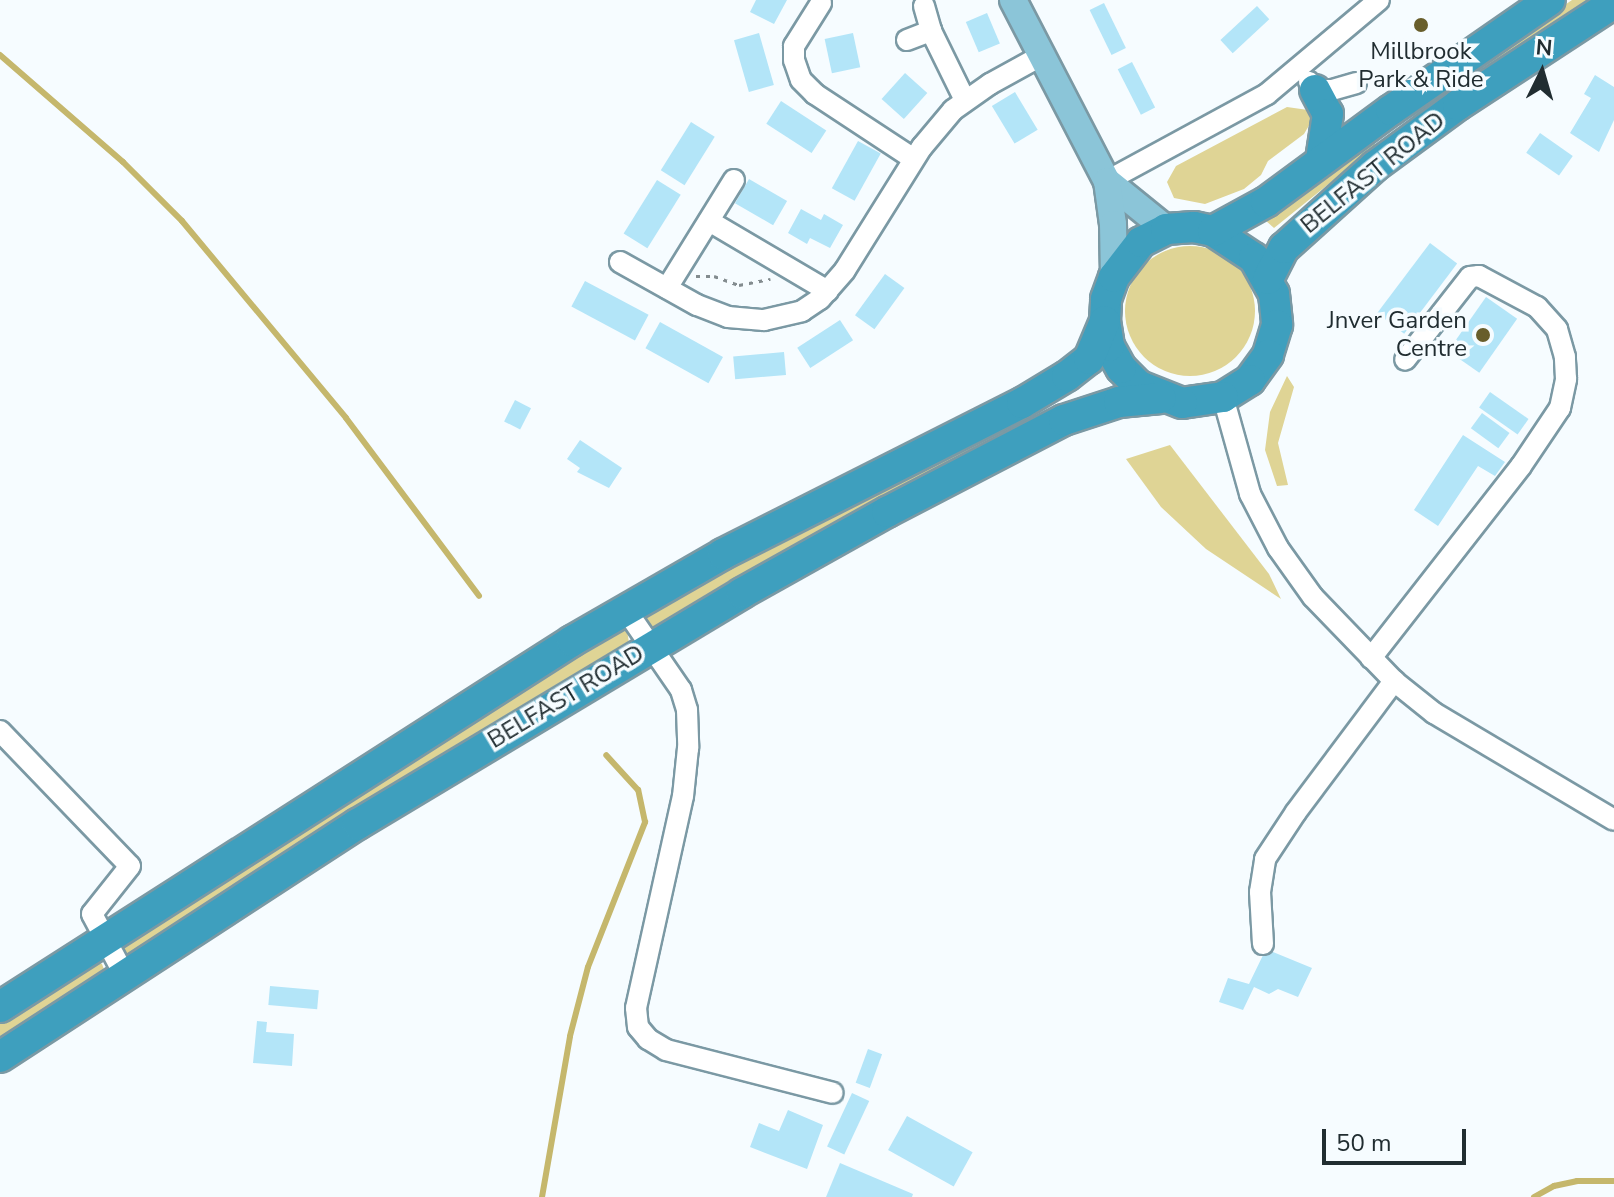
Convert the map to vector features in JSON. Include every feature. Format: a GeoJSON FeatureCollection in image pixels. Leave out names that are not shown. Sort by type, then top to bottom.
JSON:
{"type":"FeatureCollection","features":[{"type":"Feature","properties":{"kind":"highway","name":"BELFAST ROAD"},"geometry":{"type":"LineString","coordinates":[[1213,231],[1266,202],[1550,0]]}},
{"type":"Feature","properties":{"kind":"highway","name":"BELFAST ROAD"},"geometry":{"type":"LineString","coordinates":[[1268,279],[1284,248],[1375,166],[1458,105],[1614,3]]}},
{"type":"Feature","properties":{"kind":"highway"},"geometry":{"type":"LineString","coordinates":[[1307,80],[1328,114],[1321,160]]}},
{"type":"Feature","properties":{"kind":"highway"},"geometry":{"type":"LineString","coordinates":[[1166,229],[1213,231],[1254,258],[1268,279],[1277,309],[1274,340],[1260,368],[1250,380],[1223,397],[1182,403],[1161,398],[1139,386],[1121,368],[1109,346],[1106,299],[1114,277],[1141,242],[1166,229]]}},
{"type":"Feature","properties":{"kind":"highway","name":"BELFAST ROAD"},"geometry":{"type":"LineString","coordinates":[[0,1007],[626,610],[723,554],[1022,403],[1067,376],[1089,359],[1105,321]]}},
{"type":"Feature","properties":{"kind":"highway","name":"BELFAST ROAD"},"geometry":{"type":"LineString","coordinates":[[0,1057],[358,824],[649,646],[887,512],[1052,426],[1119,402],[1161,398]]}},
{"type":"Feature","properties":{"kind":"main road"},"geometry":{"type":"LineString","coordinates":[[1013,0],[1107,181],[1113,224],[1114,277]]}},
{"type":"Feature","properties":{"kind":"main road"},"geometry":{"type":"LineString","coordinates":[[1107,181],[1166,229]]}},
{"type":"Feature","properties":{"kind":"street"},"geometry":{"type":"LineString","coordinates":[[1107,181],[1267,94],[1307,80],[1379,0]]}},
{"type":"Feature","properties":{"kind":"street"},"geometry":{"type":"LineString","coordinates":[[821,3],[794,46],[794,60],[801,80],[815,94],[914,159]]}},
{"type":"Feature","properties":{"kind":"street"},"geometry":{"type":"LineString","coordinates":[[924,6],[931,31],[965,100]]}},
{"type":"Feature","properties":{"kind":"street"},"geometry":{"type":"LineString","coordinates":[[907,40],[931,31]]}},
{"type":"Feature","properties":{"kind":"street"},"geometry":{"type":"LineString","coordinates":[[620,262],[718,314],[754,321],[802,311],[828,291],[864,242],[914,159],[941,123],[965,100],[1041,56]]}},
{"type":"Feature","properties":{"kind":"street"},"geometry":{"type":"LineString","coordinates":[[1307,80],[1332,90],[1356,83]]}},
{"type":"Feature","properties":{"kind":"street"},"geometry":{"type":"LineString","coordinates":[[667,288],[734,180]]}},
{"type":"Feature","properties":{"kind":"street"},"geometry":{"type":"LineString","coordinates":[[709,221],[828,291]]}},
{"type":"Feature","properties":{"kind":"street"},"geometry":{"type":"LineString","coordinates":[[1371,658],[1521,466],[1560,408],[1566,379],[1565,357],[1557,329],[1537,307],[1479,276],[1470,277],[1405,360]]}},
{"type":"Feature","properties":{"kind":"street"},"geometry":{"type":"LineString","coordinates":[[1223,397],[1241,469],[1266,527],[1313,597],[1394,681],[1447,721],[1614,820]]}},
{"type":"Feature","properties":{"kind":"street"},"geometry":{"type":"LineString","coordinates":[[626,610],[681,690],[687,710],[688,748],[683,796],[636,1008],[638,1027],[648,1039],[666,1050],[833,1093]]}},
{"type":"Feature","properties":{"kind":"street"},"geometry":{"type":"LineString","coordinates":[[1263,944],[1260,892],[1265,859],[1394,681]]}},
{"type":"Feature","properties":{"kind":"street"},"geometry":{"type":"LineString","coordinates":[[0,731],[130,866],[92,914],[103,940],[125,976]]}},
{"type":"Feature","properties":{"kind":"path"},"geometry":{"type":"LineString","coordinates":[[667,288],[693,276],[714,276],[739,285],[757,284],[774,278],[784,266]]}},
{"type":"Feature","properties":{"kind":"shaded area"},"geometry":{"type":"Polygon","coordinates":[[[1572,0],[1601,0],[1415,119],[1409,112],[1572,0]]]}},
{"type":"Feature","properties":{"kind":"shaded area"},"geometry":{"type":"Polygon","coordinates":[[[1287,107],[1308,110],[1311,122],[1304,134],[1268,161],[1261,175],[1244,189],[1205,204],[1174,198],[1167,182],[1176,166],[1287,107]]]}},
{"type":"Feature","properties":{"kind":"shaded area"},"geometry":{"type":"Polygon","coordinates":[[[1372,138],[1376,146],[1274,228],[1265,220],[1372,138]]]}},
{"type":"Feature","properties":{"kind":"shaded area"},"geometry":{"type":"Polygon","coordinates":[[[1190,246],[1215,251],[1236,265],[1250,286],[1255,311],[1250,336],[1236,357],[1215,371],[1190,376],[1165,371],[1144,357],[1130,336],[1125,311],[1130,286],[1144,265],[1165,251],[1190,246]]]}},
{"type":"Feature","properties":{"kind":"shaded area"},"geometry":{"type":"Polygon","coordinates":[[[1287,376],[1294,387],[1278,443],[1288,485],[1277,486],[1265,450],[1270,412],[1287,376]]]}},
{"type":"Feature","properties":{"kind":"shaded area"},"geometry":{"type":"Polygon","coordinates":[[[1024,419],[1029,425],[659,627],[646,628],[645,613],[861,496],[1024,419]]]}},
{"type":"Feature","properties":{"kind":"shaded area"},"geometry":{"type":"Polygon","coordinates":[[[1170,445],[1269,574],[1281,599],[1206,549],[1161,507],[1126,459],[1170,445]]]}},
{"type":"Feature","properties":{"kind":"shaded area"},"geometry":{"type":"Polygon","coordinates":[[[619,627],[627,630],[629,643],[128,957],[123,952],[123,939],[619,627]]]}},
{"type":"Feature","properties":{"kind":"shaded area"},"geometry":{"type":"Polygon","coordinates":[[[94,961],[102,964],[105,972],[0,1044],[0,1021],[94,961]]]}},
{"type":"Feature","properties":{"kind":"building"},"geometry":{"type":"Polygon","coordinates":[[[756,0],[787,0],[774,24],[750,12],[756,0]]]}},
{"type":"Feature","properties":{"kind":"building"},"geometry":{"type":"Polygon","coordinates":[[[1104,3],[1126,48],[1112,55],[1090,10],[1104,3]]]}},
{"type":"Feature","properties":{"kind":"building"},"geometry":{"type":"Polygon","coordinates":[[[1257,6],[1269,19],[1233,53],[1220,40],[1257,6]]]}},
{"type":"Feature","properties":{"kind":"building"},"geometry":{"type":"Polygon","coordinates":[[[987,13],[1000,43],[979,52],[966,22],[987,13]]]}},
{"type":"Feature","properties":{"kind":"building"},"geometry":{"type":"Polygon","coordinates":[[[759,33],[774,85],[749,92],[734,40],[759,33]]]}},
{"type":"Feature","properties":{"kind":"building"},"geometry":{"type":"Polygon","coordinates":[[[853,33],[860,67],[832,73],[825,39],[853,33]]]}},
{"type":"Feature","properties":{"kind":"building"},"geometry":{"type":"Polygon","coordinates":[[[1132,62],[1155,107],[1141,115],[1118,69],[1132,62]]]}},
{"type":"Feature","properties":{"kind":"building"},"geometry":{"type":"Polygon","coordinates":[[[905,73],[927,93],[904,119],[882,99],[905,73]]]}},
{"type":"Feature","properties":{"kind":"building"},"geometry":{"type":"Polygon","coordinates":[[[1595,75],[1614,87],[1614,120],[1599,152],[1570,133],[1591,98],[1584,94],[1595,75]]]}},
{"type":"Feature","properties":{"kind":"building"},"geometry":{"type":"Polygon","coordinates":[[[1015,92],[1038,130],[1015,144],[992,106],[1015,92]]]}},
{"type":"Feature","properties":{"kind":"building"},"geometry":{"type":"Polygon","coordinates":[[[781,101],[826,130],[812,153],[766,124],[781,101]]]}},
{"type":"Feature","properties":{"kind":"building"},"geometry":{"type":"Polygon","coordinates":[[[691,122],[715,137],[685,185],[661,170],[691,122]]]}},
{"type":"Feature","properties":{"kind":"building"},"geometry":{"type":"Polygon","coordinates":[[[1540,133],[1573,156],[1559,176],[1526,153],[1540,133]]]}},
{"type":"Feature","properties":{"kind":"building"},"geometry":{"type":"Polygon","coordinates":[[[858,141],[881,154],[855,201],[832,188],[858,141]]]}},
{"type":"Feature","properties":{"kind":"building"},"geometry":{"type":"Polygon","coordinates":[[[749,179],[787,201],[773,225],[735,203],[749,179]]]}},
{"type":"Feature","properties":{"kind":"building"},"geometry":{"type":"Polygon","coordinates":[[[657,180],[681,195],[647,248],[624,233],[657,180]]]}},
{"type":"Feature","properties":{"kind":"building"},"geometry":{"type":"Polygon","coordinates":[[[801,209],[821,220],[824,214],[843,225],[830,248],[810,238],[807,244],[788,233],[801,209]]]}},
{"type":"Feature","properties":{"kind":"building"},"geometry":{"type":"Polygon","coordinates":[[[1430,243],[1457,263],[1404,334],[1377,313],[1430,243]]]}},
{"type":"Feature","properties":{"kind":"building"},"geometry":{"type":"Polygon","coordinates":[[[885,274],[904,288],[874,329],[855,315],[885,274]]]}},
{"type":"Feature","properties":{"kind":"building"},"geometry":{"type":"Polygon","coordinates":[[[585,281],[649,315],[635,340],[571,307],[585,281]]]}},
{"type":"Feature","properties":{"kind":"building","name":"Jnver Garden Centre"},"geometry":{"type":"Polygon","coordinates":[[[1486,297],[1517,319],[1479,373],[1448,351],[1486,297]]]}},
{"type":"Feature","properties":{"kind":"building"},"geometry":{"type":"Polygon","coordinates":[[[840,320],[853,340],[810,368],[797,348],[840,320]]]}},
{"type":"Feature","properties":{"kind":"building"},"geometry":{"type":"Polygon","coordinates":[[[660,322],[723,357],[708,383],[645,348],[660,322]]]}},
{"type":"Feature","properties":{"kind":"building"},"geometry":{"type":"Polygon","coordinates":[[[784,352],[786,375],[735,379],[733,356],[784,352]]]}},
{"type":"Feature","properties":{"kind":"building"},"geometry":{"type":"Polygon","coordinates":[[[1490,392],[1529,419],[1518,435],[1479,408],[1490,392]]]}},
{"type":"Feature","properties":{"kind":"building"},"geometry":{"type":"Polygon","coordinates":[[[515,400],[531,408],[520,430],[504,421],[515,400]]]}},
{"type":"Feature","properties":{"kind":"building"},"geometry":{"type":"Polygon","coordinates":[[[1482,413],[1510,433],[1498,448],[1471,428],[1482,413]]]}},
{"type":"Feature","properties":{"kind":"building"},"geometry":{"type":"Polygon","coordinates":[[[1463,435],[1505,462],[1495,476],[1478,466],[1438,526],[1414,510],[1463,435]]]}},
{"type":"Feature","properties":{"kind":"building"},"geometry":{"type":"Polygon","coordinates":[[[580,440],[622,468],[609,488],[577,472],[580,468],[567,459],[580,440]]]}},
{"type":"Feature","properties":{"kind":"building"},"geometry":{"type":"Polygon","coordinates":[[[1266,949],[1312,968],[1298,997],[1278,989],[1269,994],[1254,987],[1243,1010],[1219,1002],[1228,978],[1249,984],[1266,949]]]}},
{"type":"Feature","properties":{"kind":"building"},"geometry":{"type":"Polygon","coordinates":[[[270,986],[319,990],[317,1009],[268,1005],[270,986]]]}},
{"type":"Feature","properties":{"kind":"building"},"geometry":{"type":"Polygon","coordinates":[[[257,1021],[267,1022],[266,1032],[294,1034],[292,1066],[253,1063],[257,1021]]]}},
{"type":"Feature","properties":{"kind":"building"},"geometry":{"type":"Polygon","coordinates":[[[868,1049],[882,1054],[870,1088],[856,1083],[868,1049]]]}},
{"type":"Feature","properties":{"kind":"building"},"geometry":{"type":"Polygon","coordinates":[[[852,1093],[869,1101],[844,1155],[827,1146],[852,1093]]]}},
{"type":"Feature","properties":{"kind":"building"},"geometry":{"type":"Polygon","coordinates":[[[788,1110],[823,1125],[807,1169],[750,1147],[759,1123],[779,1131],[788,1110]]]}},
{"type":"Feature","properties":{"kind":"building"},"geometry":{"type":"Polygon","coordinates":[[[907,1116],[973,1152],[954,1186],[888,1150],[907,1116]]]}},
{"type":"Feature","properties":{"kind":"building"},"geometry":{"type":"Polygon","coordinates":[[[840,1163],[913,1194],[912,1197],[826,1197],[840,1163]]]}},
{"type":"Feature","properties":{"kind":"waterway"},"geometry":{"type":"LineString","coordinates":[[0,55],[123,162],[182,221],[346,418],[479,596]]}},
{"type":"Feature","properties":{"kind":"waterway"},"geometry":{"type":"LineString","coordinates":[[542,1197],[570,1036],[588,967],[645,822],[638,790],[606,755]]}},
{"type":"Feature","properties":{"kind":"waterway"},"geometry":{"type":"LineString","coordinates":[[1534,1197],[1554,1186],[1577,1181],[1614,1181]]}},
{"type":"Feature","properties":{"kind":"place","name":"Millbrook Park & Ride"},"geometry":{"type":"Point","coordinates":[1421,25]}},
{"type":"Feature","properties":{"kind":"place","name":"Jnver Garden Centre"},"geometry":{"type":"Point","coordinates":[1483,335]}}]}
